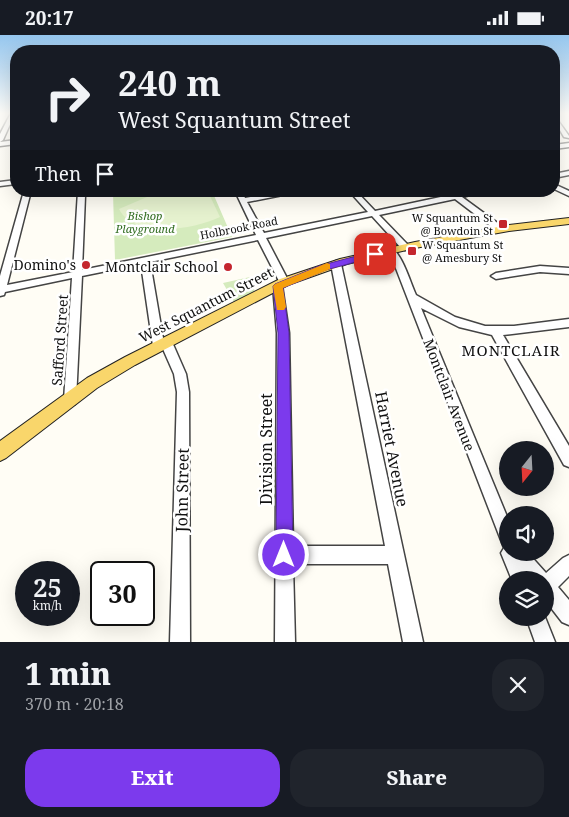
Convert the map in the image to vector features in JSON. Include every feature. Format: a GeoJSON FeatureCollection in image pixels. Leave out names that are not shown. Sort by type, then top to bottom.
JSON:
{"type":"FeatureCollection","features":[{"type":"Feature","properties":{"kind":"main road","name":"West Squantum Street"},"geometry":{"type":"LineString","coordinates":[[0,452],[99,379],[281,284],[336,263],[390,250],[500,229],[569,221]]}},
{"type":"Feature","properties":{"kind":"street"},"geometry":{"type":"LineString","coordinates":[[0,291],[26,197]]}},
{"type":"Feature","properties":{"kind":"street","name":"Safford Street"},"geometry":{"type":"LineString","coordinates":[[70,400],[82,197]]}},
{"type":"Feature","properties":{"kind":"street"},"geometry":{"type":"LineString","coordinates":[[240,197],[261,236],[281,284]]}},
{"type":"Feature","properties":{"kind":"street"},"geometry":{"type":"LineString","coordinates":[[242,201],[265,197]]}},
{"type":"Feature","properties":{"kind":"street"},"geometry":{"type":"LineString","coordinates":[[358,197],[405,247]]}},
{"type":"Feature","properties":{"kind":"street"},"geometry":{"type":"LineString","coordinates":[[457,197],[500,229]]}},
{"type":"Feature","properties":{"kind":"street","name":"Holbrook Road"},"geometry":{"type":"LineString","coordinates":[[0,291],[145,259],[457,197]]}},
{"type":"Feature","properties":{"kind":"street","name":"Montclair Avenue"},"geometry":{"type":"LineString","coordinates":[[390,250],[396,258],[499,521]]}},
{"type":"Feature","properties":{"kind":"street","name":"John Street"},"geometry":{"type":"LineString","coordinates":[[145,259],[163,344],[180,374],[183,392],[180,642]]}},
{"type":"Feature","properties":{"kind":"street","name":"Harriet Avenue"},"geometry":{"type":"LineString","coordinates":[[336,263],[413,642]]}},
{"type":"Feature","properties":{"kind":"street"},"geometry":{"type":"LineString","coordinates":[[496,276],[540,269],[569,271]]}},
{"type":"Feature","properties":{"kind":"street","name":"Division Street"},"geometry":{"type":"LineString","coordinates":[[281,284],[285,642]]}},
{"type":"Feature","properties":{"kind":"street"},"geometry":{"type":"LineString","coordinates":[[411,297],[447,317],[495,331],[565,323],[569,333]]}},
{"type":"Feature","properties":{"kind":"street"},"geometry":{"type":"LineString","coordinates":[[495,331],[569,459]]}},
{"type":"Feature","properties":{"kind":"street"},"geometry":{"type":"LineString","coordinates":[[284,555],[395,555]]}},
{"type":"Feature","properties":{"kind":"street"},"geometry":{"type":"LineString","coordinates":[[524,561],[532,571]]}},
{"type":"Feature","properties":{"kind":"street"},"geometry":{"type":"LineString","coordinates":[[554,578],[569,564]]}},
{"type":"Feature","properties":{"kind":"street"},"geometry":{"type":"LineString","coordinates":[[554,597],[569,615]]}},
{"type":"Feature","properties":{"kind":"street"},"geometry":{"type":"LineString","coordinates":[[539,626],[545,642]]}},
{"type":"Feature","properties":{"kind":"green space","name":"Bishop Playground"},"geometry":{"type":"Polygon","coordinates":[[[113,197],[215,197],[232,237],[115,260],[113,197]]]}},
{"type":"Feature","properties":{"kind":"green space"},"geometry":{"type":"Polygon","coordinates":[[[147,197],[210,197],[220,217],[181,228],[151,228],[138,225],[127,219],[119,209],[147,197]]]}},
{"type":"Feature","properties":{"kind":"green space"},"geometry":{"type":"Polygon","coordinates":[[[250,277],[255,292],[234,302],[223,283],[250,277]]]}},
{"type":"Feature","properties":{"kind":"slow traffic"},"geometry":{"type":"LineString","coordinates":[[280,307],[278,286],[327,266]]}},
{"type":"Feature","properties":{"kind":"place","name":"W Squantum St @ Bowdoin St"},"geometry":{"type":"Point","coordinates":[503,224]}},
{"type":"Feature","properties":{"kind":"place","name":"W Squantum St @ Amesbury St"},"geometry":{"type":"Point","coordinates":[412,251]}},
{"type":"Feature","properties":{"kind":"place","name":"Domino's"},"geometry":{"type":"Point","coordinates":[86,265]}},
{"type":"Feature","properties":{"kind":"place","name":"Montclair School"},"geometry":{"type":"Point","coordinates":[228,267]}},
{"type":"Feature","properties":{"kind":"district","name":"MONTCLAIR"},"geometry":{"type":"Point","coordinates":[511,351]}},
{"type":"Feature","properties":{"kind":"route"},"geometry":{"type":"LineString","coordinates":[[284,555],[283,333],[278,286],[322,268],[375,254]]}}]}
